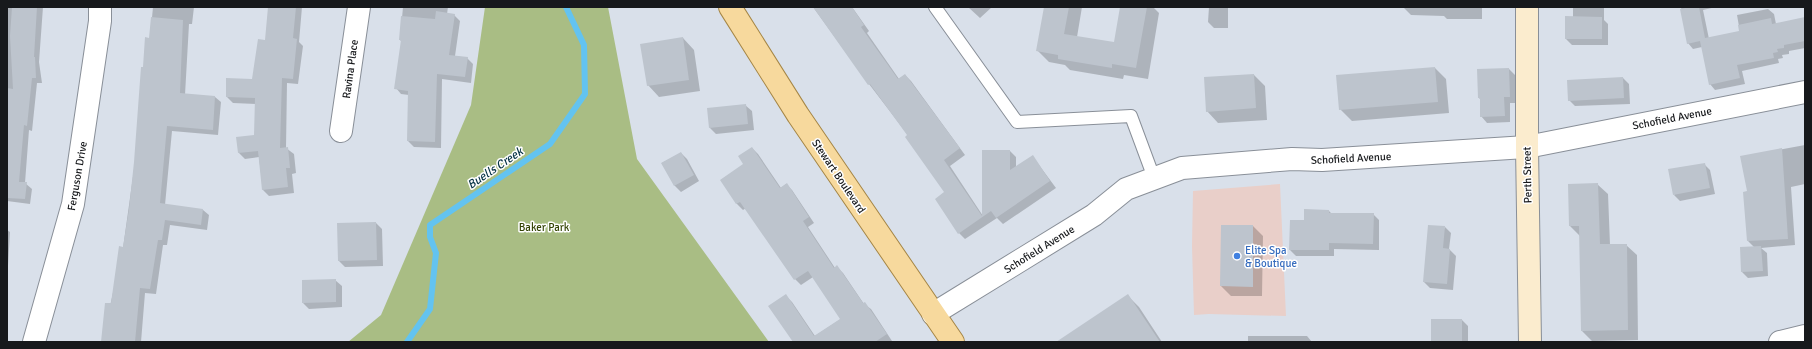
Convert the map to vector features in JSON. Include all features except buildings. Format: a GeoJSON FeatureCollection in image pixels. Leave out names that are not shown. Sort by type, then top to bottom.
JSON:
{"type":"FeatureCollection","features":[{"type":"Feature","properties":{"kind":"main road","name":"Stewart Boulevard"},"geometry":{"type":"LineString","coordinates":[[730,7],[798,115],[953,342]]}},
{"type":"Feature","properties":{"kind":"street","name":"Ferguson Drive"},"geometry":{"type":"LineString","coordinates":[[34,342],[74,204],[100,20],[100,7]]}},
{"type":"Feature","properties":{"kind":"street","name":"Ravina Place"},"geometry":{"type":"LineString","coordinates":[[341,131],[359,7]]}},
{"type":"Feature","properties":{"kind":"street","name":"Perth Street"},"geometry":{"type":"LineString","coordinates":[[1527,7],[1527,147],[1530,342]]}},
{"type":"Feature","properties":{"kind":"street","name":"Schofield Avenue"},"geometry":{"type":"LineString","coordinates":[[933,314],[1094,215],[1126,189],[1182,168],[1292,159],[1322,160],[1527,147],[1805,92]]}},
{"type":"Feature","properties":{"kind":"street"},"geometry":{"type":"LineString","coordinates":[[1780,342],[1805,336]]}},
{"type":"Feature","properties":{"kind":"lane"},"geometry":{"type":"LineString","coordinates":[[935,7],[1016,122],[1131,116],[1154,178]]}},
{"type":"Feature","properties":{"kind":"shaded area"},"geometry":{"type":"Polygon","coordinates":[[[1280,184],[1286,316],[1194,315],[1192,246],[1193,191],[1280,184]]]}},
{"type":"Feature","properties":{"kind":"green space","name":"Baker Park"},"geometry":{"type":"Polygon","coordinates":[[[485,7],[608,7],[637,159],[769,342],[348,342],[381,315],[471,105],[485,7]]]}},
{"type":"Feature","properties":{"kind":"waterway","name":"Buells Creek"},"geometry":{"type":"LineString","coordinates":[[407,342],[430,309],[436,253],[430,237],[430,225],[550,144],[585,94],[584,45],[566,7]]}},
{"type":"Feature","properties":{"kind":"place","name":"Elite Spa & Boutique"},"geometry":{"type":"Point","coordinates":[1237,256]}}]}
